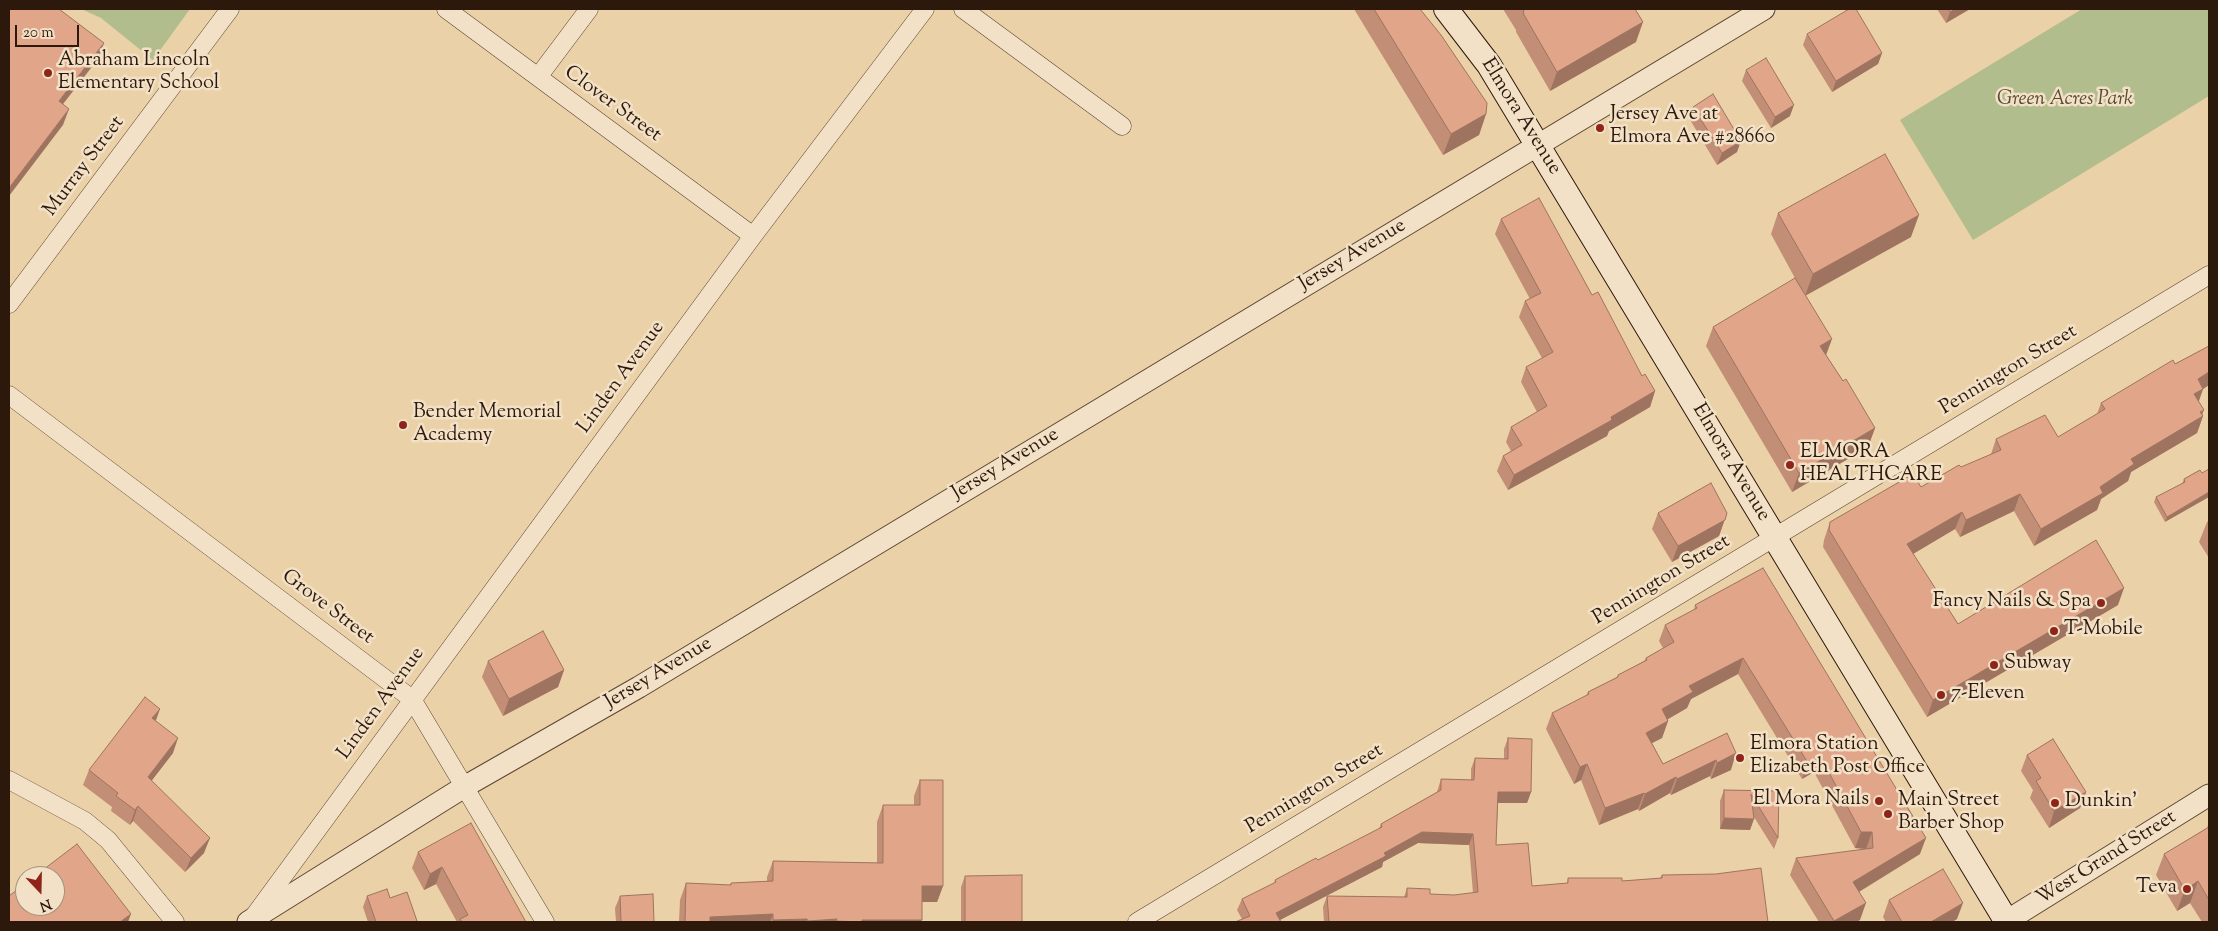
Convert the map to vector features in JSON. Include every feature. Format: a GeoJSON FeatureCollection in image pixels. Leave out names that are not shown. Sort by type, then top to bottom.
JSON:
{"type":"FeatureCollection","features":[{"type":"Feature","properties":{"kind":"main road","name":"Elmora Avenue"},"geometry":{"type":"LineString","coordinates":[[1446,9],[1489,65],[2006,922]]}},
{"type":"Feature","properties":{"kind":"street","name":"Murray Street"},"geometry":{"type":"LineString","coordinates":[[9,304],[230,9]]}},
{"type":"Feature","properties":{"kind":"street","name":"Clover Street"},"geometry":{"type":"LineString","coordinates":[[446,9],[753,236]]}},
{"type":"Feature","properties":{"kind":"street"},"geometry":{"type":"LineString","coordinates":[[538,77],[589,9]]}},
{"type":"Feature","properties":{"kind":"street","name":"Linden Avenue"},"geometry":{"type":"LineString","coordinates":[[249,921],[753,236],[925,9]]}},
{"type":"Feature","properties":{"kind":"street"},"geometry":{"type":"LineString","coordinates":[[963,9],[1122,126]]}},
{"type":"Feature","properties":{"kind":"street","name":"Jersey Avenue"},"geometry":{"type":"LineString","coordinates":[[249,921],[464,787],[647,681],[1764,9]]}},
{"type":"Feature","properties":{"kind":"street","name":"Pennington Street"},"geometry":{"type":"LineString","coordinates":[[1137,922],[2209,275]]}},
{"type":"Feature","properties":{"kind":"street","name":"Grove Street"},"geometry":{"type":"LineString","coordinates":[[9,395],[412,699],[545,922]]}},
{"type":"Feature","properties":{"kind":"street"},"geometry":{"type":"LineString","coordinates":[[9,780],[84,821],[108,840],[175,922]]}},
{"type":"Feature","properties":{"kind":"street","name":"West Grand Street"},"geometry":{"type":"LineString","coordinates":[[2006,922],[2209,796]]}},
{"type":"Feature","properties":{"kind":"green space"},"geometry":{"type":"Polygon","coordinates":[[[81,9],[190,9],[153,60],[101,18],[81,9]]]}},
{"type":"Feature","properties":{"kind":"green space","name":"Green Acres Park"},"geometry":{"type":"Polygon","coordinates":[[[2082,9],[2209,9],[2209,96],[1973,240],[1900,120],[2082,9]]]}},
{"type":"Feature","properties":{"kind":"building"},"geometry":{"type":"Polygon","coordinates":[[[9,9],[59,9],[104,43],[59,101],[69,109],[9,188],[9,9]]]}},
{"type":"Feature","properties":{"kind":"building"},"geometry":{"type":"Polygon","coordinates":[[[1374,9],[1420,9],[1441,35],[1487,103],[1486,114],[1451,134],[1374,9]]]}},
{"type":"Feature","properties":{"kind":"building"},"geometry":{"type":"Polygon","coordinates":[[[1523,9],[1635,9],[1643,22],[1557,72],[1523,13],[1523,9]]]}},
{"type":"Feature","properties":{"kind":"building"},"geometry":{"type":"Polygon","coordinates":[[[1849,9],[1856,9],[1882,53],[1836,81],[1807,34],[1849,9]]]}},
{"type":"Feature","properties":{"kind":"building"},"geometry":{"type":"Polygon","coordinates":[[[1766,58],[1794,105],[1775,117],[1746,70],[1766,58]]]}},
{"type":"Feature","properties":{"kind":"building"},"geometry":{"type":"Polygon","coordinates":[[[1713,94],[1741,141],[1722,153],[1693,107],[1713,94]]]}},
{"type":"Feature","properties":{"kind":"building"},"geometry":{"type":"Polygon","coordinates":[[[1885,154],[1919,215],[1813,274],[1778,213],[1885,154]]]}},
{"type":"Feature","properties":{"kind":"building"},"geometry":{"type":"Polygon","coordinates":[[[1539,198],[1592,295],[1598,292],[1642,376],[1645,374],[1655,391],[1611,417],[1612,420],[1514,475],[1503,456],[1522,445],[1511,427],[1547,406],[1526,367],[1553,352],[1525,301],[1541,293],[1501,219],[1539,198]]]}},
{"type":"Feature","properties":{"kind":"building"},"geometry":{"type":"Polygon","coordinates":[[[1795,278],[1832,339],[1820,346],[1843,381],[1846,379],[1875,428],[1799,473],[1713,327],[1795,278]]]}},
{"type":"Feature","properties":{"kind":"building"},"geometry":{"type":"Polygon","coordinates":[[[2209,346],[2209,372],[2198,379],[2203,389],[2194,394],[2204,410],[2200,412],[2203,416],[2131,459],[2134,464],[2100,487],[2103,493],[2041,529],[2020,494],[1966,520],[1962,512],[1907,544],[1958,624],[2096,540],[2124,588],[1933,700],[1829,530],[1830,522],[1913,474],[1921,487],[1959,465],[1961,467],[2001,450],[1996,439],[2045,415],[2058,437],[2105,409],[2101,403],[2173,360],[2175,364],[2209,346]]]}},
{"type":"Feature","properties":{"kind":"building"},"geometry":{"type":"Polygon","coordinates":[[[2209,469],[2209,492],[2167,517],[2156,497],[2185,482],[2184,479],[2200,470],[2202,473],[2209,469]]]}},
{"type":"Feature","properties":{"kind":"building"},"geometry":{"type":"Polygon","coordinates":[[[1711,483],[1727,513],[1725,520],[1678,546],[1658,513],[1711,483]]]}},
{"type":"Feature","properties":{"kind":"building"},"geometry":{"type":"Polygon","coordinates":[[[1763,568],[1926,838],[1853,882],[1866,903],[1834,921],[1796,858],[1873,848],[1872,832],[1861,832],[1820,756],[1808,763],[1743,658],[1689,686],[1693,692],[1662,709],[1668,721],[1646,733],[1663,764],[1727,733],[1736,753],[1717,763],[1716,760],[1677,779],[1676,777],[1645,794],[1605,808],[1587,764],[1580,767],[1552,713],[1589,694],[1588,692],[1618,677],[1618,675],[1647,660],[1646,658],[1674,642],[1665,625],[1697,608],[1695,605],[1763,568]]]}},
{"type":"Feature","properties":{"kind":"building"},"geometry":{"type":"Polygon","coordinates":[[[543,631],[564,670],[509,699],[488,661],[543,631]]]}},
{"type":"Feature","properties":{"kind":"building"},"geometry":{"type":"Polygon","coordinates":[[[145,697],[160,709],[152,718],[178,738],[148,777],[210,838],[191,858],[138,806],[135,810],[116,796],[118,793],[89,770],[145,697]]]}},
{"type":"Feature","properties":{"kind":"building"},"geometry":{"type":"Polygon","coordinates":[[[1508,738],[1532,739],[1531,792],[1498,792],[1496,845],[1528,843],[1532,886],[1568,883],[1568,878],[1622,878],[1622,881],[1662,878],[1662,875],[1716,874],[1761,868],[1768,922],[1329,922],[1327,896],[1407,897],[1407,888],[1430,889],[1430,894],[1454,895],[1478,892],[1473,834],[1422,832],[1384,853],[1386,856],[1276,913],[1281,922],[1235,922],[1250,916],[1242,899],[1276,882],[1275,880],[1316,858],[1318,860],[1382,827],[1381,824],[1441,790],[1441,779],[1474,780],[1475,758],[1508,759],[1508,738]]]}},
{"type":"Feature","properties":{"kind":"building"},"geometry":{"type":"Polygon","coordinates":[[[2053,739],[2086,792],[2054,811],[2036,781],[2041,778],[2027,755],[2053,739]]]}},
{"type":"Feature","properties":{"kind":"building"},"geometry":{"type":"Polygon","coordinates":[[[920,780],[943,780],[943,886],[922,886],[922,920],[862,920],[862,922],[836,921],[837,919],[808,921],[807,919],[773,920],[773,914],[710,917],[710,922],[685,922],[686,883],[731,885],[731,883],[773,881],[773,861],[883,863],[883,805],[920,805],[920,780]]]}},
{"type":"Feature","properties":{"kind":"building"},"geometry":{"type":"Polygon","coordinates":[[[1724,790],[1779,791],[1778,838],[1751,794],[1754,819],[1724,818],[1724,790]]]}},
{"type":"Feature","properties":{"kind":"building"},"geometry":{"type":"Polygon","coordinates":[[[471,823],[526,922],[462,922],[460,919],[468,915],[442,867],[430,874],[418,852],[471,823]]]}},
{"type":"Feature","properties":{"kind":"building"},"geometry":{"type":"Polygon","coordinates":[[[2209,827],[2209,900],[2198,881],[2185,890],[2164,854],[2209,827]]]}},
{"type":"Feature","properties":{"kind":"building"},"geometry":{"type":"Polygon","coordinates":[[[77,844],[131,914],[120,922],[9,922],[9,896],[15,892],[15,916],[65,916],[65,866],[48,866],[77,844]]]}},
{"type":"Feature","properties":{"kind":"building"},"geometry":{"type":"Polygon","coordinates":[[[1943,869],[1963,903],[1931,922],[1902,922],[1889,900],[1943,869]]]}},
{"type":"Feature","properties":{"kind":"building"},"geometry":{"type":"Polygon","coordinates":[[[1022,875],[1022,922],[965,922],[965,876],[1022,875]]]}},
{"type":"Feature","properties":{"kind":"building"},"geometry":{"type":"Polygon","coordinates":[[[387,889],[390,898],[407,892],[417,921],[376,922],[367,896],[387,889]]]}},
{"type":"Feature","properties":{"kind":"building"},"geometry":{"type":"Polygon","coordinates":[[[653,894],[654,922],[621,922],[620,896],[653,894]]]}},
{"type":"Feature","properties":{"kind":"place","name":"Abraham Lincoln Elementary School"},"geometry":{"type":"Point","coordinates":[48,73]}},
{"type":"Feature","properties":{"kind":"place","name":"Jersey Ave at Elmora Ave #28660"},"geometry":{"type":"Point","coordinates":[1600,128]}},
{"type":"Feature","properties":{"kind":"place","name":"Bender Memorial Academy"},"geometry":{"type":"Point","coordinates":[403,425]}},
{"type":"Feature","properties":{"kind":"place","name":"ELMORA HEALTHCARE"},"geometry":{"type":"Point","coordinates":[1790,465]}},
{"type":"Feature","properties":{"kind":"place","name":"Fancy Nails & Spa"},"geometry":{"type":"Point","coordinates":[2101,603]}},
{"type":"Feature","properties":{"kind":"place","name":"T-Mobile"},"geometry":{"type":"Point","coordinates":[2054,631]}},
{"type":"Feature","properties":{"kind":"place","name":"Subway"},"geometry":{"type":"Point","coordinates":[1994,665]}},
{"type":"Feature","properties":{"kind":"place","name":"7-Eleven"},"geometry":{"type":"Point","coordinates":[1941,695]}},
{"type":"Feature","properties":{"kind":"place","name":"Elmora Station Elizabeth Post Office"},"geometry":{"type":"Point","coordinates":[1740,758]}},
{"type":"Feature","properties":{"kind":"place","name":"El Mora Nails"},"geometry":{"type":"Point","coordinates":[1879,801]}},
{"type":"Feature","properties":{"kind":"place","name":"Dunkin'"},"geometry":{"type":"Point","coordinates":[2055,803]}},
{"type":"Feature","properties":{"kind":"place","name":"Main Street Barber Shop"},"geometry":{"type":"Point","coordinates":[1888,814]}},
{"type":"Feature","properties":{"kind":"place","name":"Teva"},"geometry":{"type":"Point","coordinates":[2187,889]}}]}
